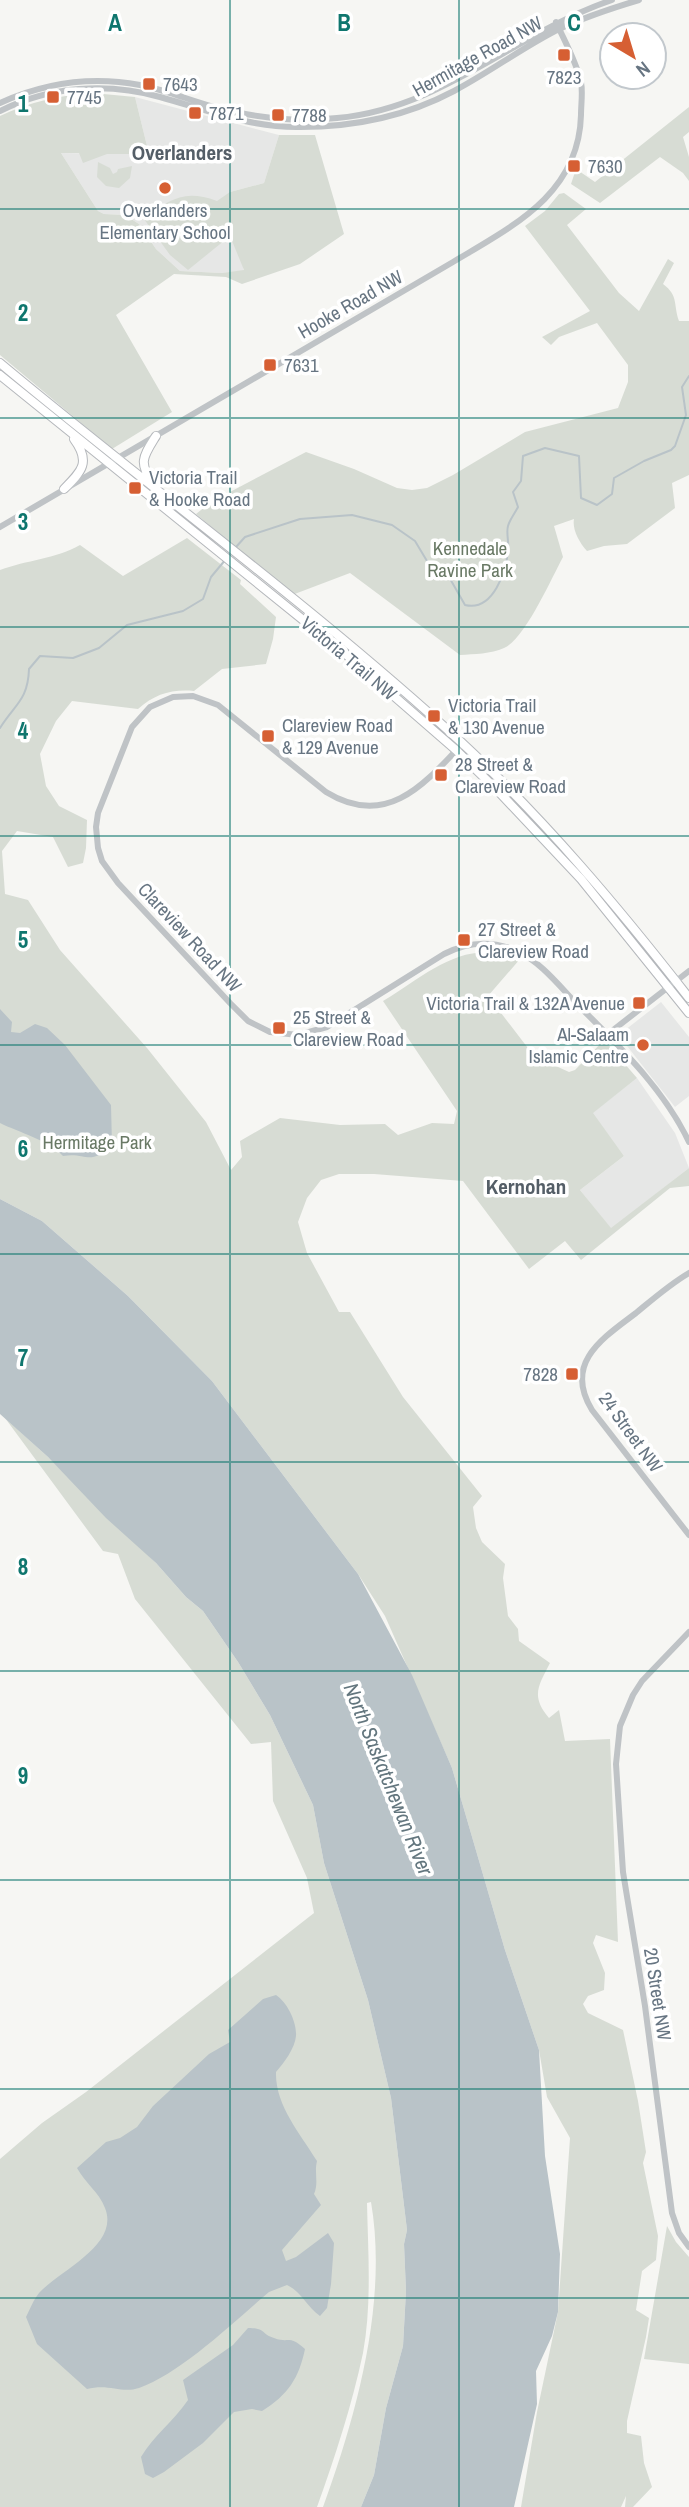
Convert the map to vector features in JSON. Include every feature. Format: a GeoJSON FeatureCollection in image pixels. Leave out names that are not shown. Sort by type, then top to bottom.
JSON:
{"type":"FeatureCollection","features":[{"type":"Feature","properties":{"kind":"main road","name":"Victoria Trail NW"},"geometry":{"type":"LineString","coordinates":[[0,363],[113,461],[278,594],[459,747],[672,984],[689,998]]}},
{"type":"Feature","properties":{"kind":"main road","name":"Victoria Trail NW"},"geometry":{"type":"LineString","coordinates":[[0,375],[66,428],[167,499],[211,540]]}},
{"type":"Feature","properties":{"kind":"main road"},"geometry":{"type":"LineString","coordinates":[[64,489],[80,472],[83,462],[81,450],[66,428]]}},
{"type":"Feature","properties":{"kind":"main road"},"geometry":{"type":"LineString","coordinates":[[156,436],[144,454],[143,461],[152,482],[167,499]]}},
{"type":"Feature","properties":{"kind":"main road","name":"Victoria Trail NW"},"geometry":{"type":"LineString","coordinates":[[672,984],[689,1013]]}},
{"type":"Feature","properties":{"kind":"street","name":"Hermitage Road NW"},"geometry":{"type":"LineString","coordinates":[[0,103],[45,87],[102,81],[153,88],[231,111],[267,118],[308,120],[356,116],[431,94],[557,26],[612,0]]}},
{"type":"Feature","properties":{"kind":"street","name":"Hermitage Road NW"},"geometry":{"type":"LineString","coordinates":[[0,111],[41,94],[100,88],[148,94],[228,118],[263,125],[300,127],[348,124],[391,116],[434,100],[557,26],[639,0]]}},
{"type":"Feature","properties":{"kind":"street","name":"Hooke Road NW"},"geometry":{"type":"LineString","coordinates":[[0,527],[464,256],[536,209],[558,186],[580,131],[582,85],[557,26]]}},
{"type":"Feature","properties":{"kind":"street","name":"Clareview Road NW"},"geometry":{"type":"LineString","coordinates":[[459,747],[430,778],[405,797],[385,804],[357,804],[326,792],[218,705],[193,696],[167,698],[149,707],[132,727],[98,813],[98,848],[106,867],[118,883],[230,1003],[248,1021],[263,1029],[292,1035],[319,1030],[444,954],[465,946],[482,943],[501,946],[527,957],[608,1034],[658,1093],[689,1142]]}},
{"type":"Feature","properties":{"kind":"street"},"geometry":{"type":"LineString","coordinates":[[608,1034],[689,971]]}},
{"type":"Feature","properties":{"kind":"street","name":"24 Street NW"},"geometry":{"type":"LineString","coordinates":[[689,1273],[598,1342],[587,1359],[583,1378],[584,1391],[592,1410],[689,1535]]}},
{"type":"Feature","properties":{"kind":"street","name":"20 Street NW"},"geometry":{"type":"LineString","coordinates":[[689,1632],[638,1688],[625,1711],[617,1741],[616,1773],[624,1883],[645,2006],[672,2213],[679,2233],[689,2247]]}},
{"type":"Feature","properties":{"kind":"shaded area","name":"Overlanders Elementary School"},"geometry":{"type":"Polygon","coordinates":[[[135,97],[279,135],[264,183],[230,192],[244,271],[180,271],[156,249],[139,224],[125,215],[98,211],[61,153],[149,154],[135,97]]]}},
{"type":"Feature","properties":{"kind":"shaded area"},"geometry":{"type":"Polygon","coordinates":[[[661,1002],[689,1037],[689,1096],[675,1107],[620,1037],[620,1034],[661,1002]]]}},
{"type":"Feature","properties":{"kind":"shaded area"},"geometry":{"type":"Polygon","coordinates":[[[637,1078],[675,1133],[689,1168],[611,1229],[580,1190],[624,1156],[592,1113],[637,1078]]]}},
{"type":"Feature","properties":{"kind":"green space"},"geometry":{"type":"Polygon","coordinates":[[[93,93],[135,97],[149,154],[107,154],[83,163],[79,153],[61,153],[98,211],[125,215],[139,224],[156,249],[180,271],[222,273],[244,270],[230,236],[188,270],[170,255],[144,219],[178,198],[195,196],[217,201],[230,192],[264,183],[279,135],[315,135],[344,234],[300,264],[242,284],[226,277],[174,274],[116,315],[172,412],[112,449],[0,355],[0,116],[45,100],[93,93]]]}},
{"type":"Feature","properties":{"kind":"green space"},"geometry":{"type":"Polygon","coordinates":[[[689,107],[689,132],[683,137],[689,157],[689,181],[683,173],[660,157],[600,203],[571,184],[576,169],[595,182],[689,107]]]}},
{"type":"Feature","properties":{"kind":"green space"},"geometry":{"type":"Polygon","coordinates":[[[98,162],[110,168],[113,174],[118,169],[132,166],[130,178],[119,188],[106,186],[97,177],[98,162]]]}},
{"type":"Feature","properties":{"kind":"green space","name":"Kennedale Ravine Park"},"geometry":{"type":"Polygon","coordinates":[[[564,193],[586,209],[567,225],[619,293],[639,311],[668,259],[674,263],[663,284],[674,296],[679,321],[689,321],[689,475],[672,483],[675,508],[627,544],[587,551],[577,535],[574,519],[554,526],[563,557],[529,621],[504,648],[460,655],[350,573],[292,595],[196,514],[211,502],[306,452],[397,488],[427,488],[525,432],[618,408],[628,382],[628,365],[597,323],[559,337],[551,345],[542,337],[590,311],[525,226],[545,211],[559,194],[564,193]]]}},
{"type":"Feature","properties":{"kind":"green space","name":"Hermitage Park"},"geometry":{"type":"Polygon","coordinates":[[[187,538],[241,580],[240,584],[276,617],[266,664],[222,669],[194,691],[164,694],[138,709],[72,701],[56,721],[40,754],[46,786],[59,806],[87,820],[83,863],[68,867],[53,837],[17,831],[2,851],[5,894],[28,900],[60,950],[147,1048],[206,1122],[231,1170],[242,1157],[240,1141],[280,1118],[340,1125],[385,1124],[398,1135],[432,1123],[454,1124],[457,1111],[383,1001],[448,961],[481,952],[500,953],[520,959],[488,996],[534,1056],[569,1072],[575,1070],[604,1040],[637,1078],[593,1113],[624,1156],[580,1190],[611,1228],[689,1168],[689,1186],[670,1188],[581,1260],[565,1241],[529,1269],[463,1181],[339,1174],[321,1180],[307,1198],[298,1222],[307,1253],[339,1312],[350,1312],[403,1397],[482,1496],[473,1507],[476,1528],[482,1542],[505,1564],[503,1578],[508,1616],[518,1629],[519,1641],[550,1663],[538,1690],[543,1710],[549,1718],[559,1710],[565,1741],[610,1739],[618,1942],[596,1935],[593,1943],[605,1973],[604,1990],[588,1996],[583,2004],[588,2013],[623,2030],[638,2101],[646,2152],[643,2163],[658,2236],[656,2260],[642,2271],[636,2310],[649,2318],[627,2421],[627,2433],[641,2436],[644,2463],[652,2487],[633,2507],[625,2507],[626,2496],[621,2507],[521,2507],[558,2312],[570,2138],[547,2097],[539,2050],[505,1950],[452,1768],[385,1616],[358,1574],[212,1381],[128,1296],[42,1221],[0,1199],[0,570],[80,545],[123,576],[187,538]]]}},
{"type":"Feature","properties":{"kind":"green space"},"geometry":{"type":"Polygon","coordinates":[[[5,1418],[203,1611],[270,1715],[313,1805],[324,1863],[368,2000],[391,2098],[407,2230],[404,2244],[406,2291],[403,2346],[386,2408],[374,2475],[361,2507],[323,2507],[358,2396],[366,2357],[375,2278],[371,2202],[367,2203],[368,2297],[363,2353],[343,2431],[317,2507],[0,2507],[0,2159],[42,2123],[86,2092],[314,1913],[307,1878],[273,1801],[271,1742],[251,1744],[135,1599],[118,1554],[103,1551],[5,1418]]]}},
{"type":"Feature","properties":{"kind":"green space"},"geometry":{"type":"Polygon","coordinates":[[[667,2226],[689,2257],[689,2364],[644,2359],[667,2226]]]}},
{"type":"Feature","properties":{"kind":"water"},"geometry":{"type":"Polygon","coordinates":[[[0,1009],[12,1022],[11,1032],[20,1033],[35,1024],[47,1028],[65,1045],[111,1105],[112,1145],[104,1152],[93,1157],[63,1156],[42,1141],[0,1123],[0,1009]]]}},
{"type":"Feature","properties":{"kind":"water","name":"North Saskatchewan River"},"geometry":{"type":"Polygon","coordinates":[[[0,1199],[42,1221],[128,1296],[212,1381],[358,1574],[412,1675],[452,1768],[505,1950],[539,2050],[545,2156],[560,2254],[558,2312],[552,2336],[536,2371],[537,2404],[514,2507],[361,2507],[374,2475],[386,2408],[403,2346],[406,2291],[404,2244],[407,2230],[391,2098],[368,2000],[324,1863],[313,1805],[270,1715],[238,1662],[203,1611],[186,1597],[156,1563],[106,1518],[48,1457],[0,1414],[0,1199]]]}},
{"type":"Feature","properties":{"kind":"water"},"geometry":{"type":"Polygon","coordinates":[[[276,1995],[290,2013],[296,2036],[286,2060],[276,2072],[277,2084],[284,2107],[317,2161],[314,2194],[321,2205],[282,2250],[286,2261],[296,2257],[328,2233],[334,2243],[327,2308],[320,2316],[297,2291],[287,2285],[269,2292],[207,2346],[155,2381],[132,2390],[102,2387],[87,2389],[37,2344],[26,2317],[39,2293],[86,2256],[104,2234],[107,2221],[105,2208],[77,2168],[106,2142],[120,2138],[137,2127],[153,2106],[209,2054],[230,2042],[228,2030],[263,1999],[276,1995]]]}},
{"type":"Feature","properties":{"kind":"water"},"geometry":{"type":"Polygon","coordinates":[[[248,2328],[261,2330],[279,2340],[292,2341],[305,2349],[291,2385],[279,2399],[262,2411],[252,2409],[234,2412],[203,2443],[164,2472],[153,2478],[145,2474],[141,2457],[188,2400],[183,2380],[233,2345],[248,2328]]]}},
{"type":"Feature","properties":{"kind":"waterway"},"geometry":{"type":"LineString","coordinates":[[236,547],[245,537],[300,519],[352,515],[392,525],[415,541],[427,561],[449,577],[465,605],[475,606],[491,596],[505,568],[508,526],[518,507],[513,492],[521,481],[523,456],[545,448],[579,456],[581,498],[597,505],[612,494],[614,478],[675,446],[686,415],[682,387],[689,376]]}},
{"type":"Feature","properties":{"kind":"waterway"},"geometry":{"type":"LineString","coordinates":[[0,728],[20,701],[26,688],[29,669],[40,656],[73,658],[99,648],[127,625],[183,611],[203,599],[211,577],[226,559]]}},
{"type":"Feature","properties":{"kind":"place","name":"7823"},"geometry":{"type":"Point","coordinates":[564,55]}},
{"type":"Feature","properties":{"kind":"place","name":"7643"},"geometry":{"type":"Point","coordinates":[149,84]}},
{"type":"Feature","properties":{"kind":"place","name":"7745"},"geometry":{"type":"Point","coordinates":[53,97]}},
{"type":"Feature","properties":{"kind":"place","name":"7871"},"geometry":{"type":"Point","coordinates":[195,113]}},
{"type":"Feature","properties":{"kind":"place","name":"7788"},"geometry":{"type":"Point","coordinates":[278,115]}},
{"type":"Feature","properties":{"kind":"place","name":"7630"},"geometry":{"type":"Point","coordinates":[574,166]}},
{"type":"Feature","properties":{"kind":"place","name":"Overlanders Elementary School"},"geometry":{"type":"Point","coordinates":[165,188]}},
{"type":"Feature","properties":{"kind":"place","name":"7631"},"geometry":{"type":"Point","coordinates":[270,365]}},
{"type":"Feature","properties":{"kind":"place","name":"Victoria Trail & Hooke Road"},"geometry":{"type":"Point","coordinates":[135,488]}},
{"type":"Feature","properties":{"kind":"place","name":"Victoria Trail & 130 Avenue"},"geometry":{"type":"Point","coordinates":[434,716]}},
{"type":"Feature","properties":{"kind":"place","name":"Clareview Road & 129 Avenue"},"geometry":{"type":"Point","coordinates":[268,736]}},
{"type":"Feature","properties":{"kind":"place","name":"28 Street & Clareview Road"},"geometry":{"type":"Point","coordinates":[441,775]}},
{"type":"Feature","properties":{"kind":"place","name":"27 Street & Clareview Road"},"geometry":{"type":"Point","coordinates":[464,940]}},
{"type":"Feature","properties":{"kind":"place","name":"Victoria Trail & 132A Avenue"},"geometry":{"type":"Point","coordinates":[639,1003]}},
{"type":"Feature","properties":{"kind":"place","name":"25 Street & Clareview Road"},"geometry":{"type":"Point","coordinates":[279,1028]}},
{"type":"Feature","properties":{"kind":"place","name":"Al-Salaam Islamic Centre"},"geometry":{"type":"Point","coordinates":[643,1045]}},
{"type":"Feature","properties":{"kind":"place","name":"7828"},"geometry":{"type":"Point","coordinates":[572,1374]}},
{"type":"Feature","properties":{"kind":"district","name":"Overlanders"},"geometry":{"type":"Point","coordinates":[182,153]}},
{"type":"Feature","properties":{"kind":"district","name":"Kernohan"},"geometry":{"type":"Point","coordinates":[526,1187]}}]}
